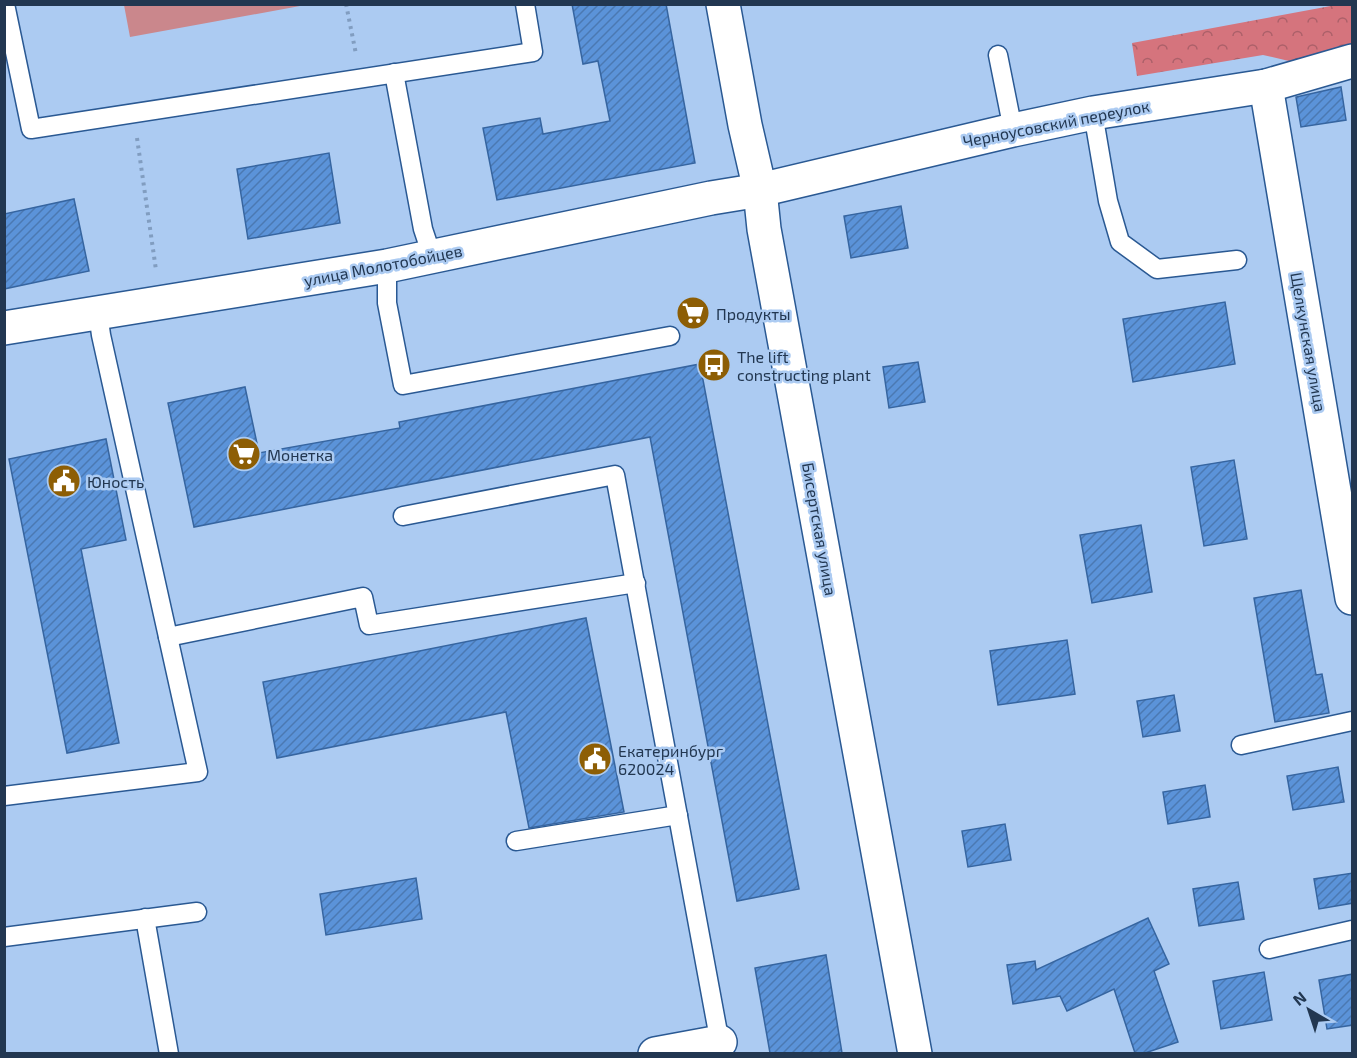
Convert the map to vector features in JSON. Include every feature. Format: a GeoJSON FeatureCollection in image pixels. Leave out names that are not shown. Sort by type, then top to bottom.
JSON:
{"type":"FeatureCollection","features":[{"type":"Feature","properties":{"kind":"street","name":"Бисертская улица"},"geometry":{"type":"LineString","coordinates":[[723,4],[745,125],[760,190],[764,230],[915,1053]]}},
{"type":"Feature","properties":{"kind":"street","name":"Черноусовский переулок"},"geometry":{"type":"LineString","coordinates":[[760,190],[1093,113],[1266,86],[1353,61]]}},
{"type":"Feature","properties":{"kind":"street","name":"Щелкунская улица"},"geometry":{"type":"LineString","coordinates":[[1266,86],[1353,598]]}},
{"type":"Feature","properties":{"kind":"street","name":"улица Молотобойцев"},"geometry":{"type":"LineString","coordinates":[[4,328],[387,266],[711,198],[760,190]]}},
{"type":"Feature","properties":{"kind":"street"},"geometry":{"type":"LineString","coordinates":[[655,1053],[721,1048]]}},
{"type":"Feature","properties":{"kind":"lane"},"geometry":{"type":"LineString","coordinates":[[5,4],[31,129],[532,52],[525,4]]}},
{"type":"Feature","properties":{"kind":"lane"},"geometry":{"type":"LineString","coordinates":[[998,55],[1013,130]]}},
{"type":"Feature","properties":{"kind":"lane"},"geometry":{"type":"LineString","coordinates":[[394,73],[423,229],[432,256]]}},
{"type":"Feature","properties":{"kind":"lane"},"geometry":{"type":"LineString","coordinates":[[1093,113],[1108,201],[1120,242],[1157,269],[1237,260]]}},
{"type":"Feature","properties":{"kind":"lane"},"geometry":{"type":"LineString","coordinates":[[387,266],[387,303],[404,385],[670,336]]}},
{"type":"Feature","properties":{"kind":"lane"},"geometry":{"type":"LineString","coordinates":[[4,796],[198,772],[98,313]]}},
{"type":"Feature","properties":{"kind":"lane"},"geometry":{"type":"LineString","coordinates":[[403,516],[615,475],[721,1048]]}},
{"type":"Feature","properties":{"kind":"lane"},"geometry":{"type":"LineString","coordinates":[[168,637],[363,597],[369,625],[636,583]]}},
{"type":"Feature","properties":{"kind":"lane"},"geometry":{"type":"LineString","coordinates":[[1241,745],[1353,721]]}},
{"type":"Feature","properties":{"kind":"lane"},"geometry":{"type":"LineString","coordinates":[[516,841],[678,814]]}},
{"type":"Feature","properties":{"kind":"lane"},"geometry":{"type":"LineString","coordinates":[[4,937],[197,912]]}},
{"type":"Feature","properties":{"kind":"lane"},"geometry":{"type":"LineString","coordinates":[[145,918],[169,1053]]}},
{"type":"Feature","properties":{"kind":"lane"},"geometry":{"type":"LineString","coordinates":[[1269,949],[1353,930]]}},
{"type":"Feature","properties":{"kind":"path"},"geometry":{"type":"LineString","coordinates":[[346,4],[361,78]]}},
{"type":"Feature","properties":{"kind":"path"},"geometry":{"type":"LineString","coordinates":[[133,113],[163,303]]}},
{"type":"Feature","properties":{"kind":"green space"},"geometry":{"type":"Polygon","coordinates":[[[1336,5],[1352,5],[1352,46],[1289,61],[1263,55],[1137,76],[1132,43],[1336,5]]]}},
{"type":"Feature","properties":{"kind":"shaded area"},"geometry":{"type":"Polygon","coordinates":[[[300,4],[300,6],[130,37],[124,5],[300,4]]]}},
{"type":"Feature","properties":{"kind":"building"},"geometry":{"type":"Polygon","coordinates":[[[572,4],[666,4],[695,163],[497,200],[483,128],[540,118],[543,134],[610,121],[598,61],[583,64],[572,4]]]}},
{"type":"Feature","properties":{"kind":"building"},"geometry":{"type":"Polygon","coordinates":[[[1341,87],[1346,120],[1301,127],[1296,97],[1341,87]]]}},
{"type":"Feature","properties":{"kind":"building"},"geometry":{"type":"Polygon","coordinates":[[[329,153],[340,223],[248,239],[237,169],[329,153]]]}},
{"type":"Feature","properties":{"kind":"building"},"geometry":{"type":"Polygon","coordinates":[[[74,199],[89,271],[4,289],[4,214],[74,199]]]}},
{"type":"Feature","properties":{"kind":"building"},"geometry":{"type":"Polygon","coordinates":[[[901,206],[908,248],[851,258],[844,216],[901,206]]]}},
{"type":"Feature","properties":{"kind":"building"},"geometry":{"type":"Polygon","coordinates":[[[1225,302],[1235,364],[1133,382],[1123,319],[1225,302]]]}},
{"type":"Feature","properties":{"kind":"building"},"geometry":{"type":"Polygon","coordinates":[[[918,362],[925,402],[889,408],[883,367],[918,362]]]}},
{"type":"Feature","properties":{"kind":"building"},"geometry":{"type":"Polygon","coordinates":[[[700,364],[799,889],[737,901],[650,437],[194,527],[168,403],[245,387],[259,453],[400,428],[399,422],[700,364]]]}},
{"type":"Feature","properties":{"kind":"building"},"geometry":{"type":"Polygon","coordinates":[[[106,439],[126,540],[81,549],[119,743],[67,753],[9,459],[106,439]]]}},
{"type":"Feature","properties":{"kind":"building"},"geometry":{"type":"Polygon","coordinates":[[[1234,460],[1247,539],[1204,546],[1191,467],[1234,460]]]}},
{"type":"Feature","properties":{"kind":"building"},"geometry":{"type":"Polygon","coordinates":[[[1141,525],[1152,592],[1092,603],[1080,535],[1141,525]]]}},
{"type":"Feature","properties":{"kind":"building"},"geometry":{"type":"Polygon","coordinates":[[[1301,590],[1316,675],[1322,674],[1329,713],[1275,722],[1254,598],[1301,590]]]}},
{"type":"Feature","properties":{"kind":"building"},"geometry":{"type":"Polygon","coordinates":[[[586,618],[624,812],[529,828],[506,712],[277,758],[263,682],[586,618]]]}},
{"type":"Feature","properties":{"kind":"building"},"geometry":{"type":"Polygon","coordinates":[[[1067,640],[1075,694],[998,705],[990,651],[1067,640]]]}},
{"type":"Feature","properties":{"kind":"building"},"geometry":{"type":"Polygon","coordinates":[[[1174,695],[1180,731],[1143,737],[1137,701],[1174,695]]]}},
{"type":"Feature","properties":{"kind":"building"},"geometry":{"type":"Polygon","coordinates":[[[1338,767],[1344,802],[1293,810],[1287,776],[1338,767]]]}},
{"type":"Feature","properties":{"kind":"building"},"geometry":{"type":"Polygon","coordinates":[[[1205,785],[1210,817],[1168,824],[1163,792],[1205,785]]]}},
{"type":"Feature","properties":{"kind":"building"},"geometry":{"type":"Polygon","coordinates":[[[1005,824],[1011,860],[968,867],[962,831],[1005,824]]]}},
{"type":"Feature","properties":{"kind":"building"},"geometry":{"type":"Polygon","coordinates":[[[1353,873],[1353,903],[1319,909],[1314,879],[1353,873]]]}},
{"type":"Feature","properties":{"kind":"building"},"geometry":{"type":"Polygon","coordinates":[[[416,878],[422,919],[326,935],[320,894],[416,878]]]}},
{"type":"Feature","properties":{"kind":"building"},"geometry":{"type":"Polygon","coordinates":[[[1238,882],[1244,919],[1199,926],[1193,889],[1238,882]]]}},
{"type":"Feature","properties":{"kind":"building"},"geometry":{"type":"Polygon","coordinates":[[[1148,918],[1169,964],[1154,971],[1178,1042],[1145,1053],[1135,1053],[1114,989],[1067,1011],[1060,996],[1013,1004],[1007,965],[1035,961],[1036,970],[1148,918]]]}},
{"type":"Feature","properties":{"kind":"building"},"geometry":{"type":"Polygon","coordinates":[[[826,955],[842,1053],[770,1053],[755,968],[826,955]]]}},
{"type":"Feature","properties":{"kind":"building"},"geometry":{"type":"Polygon","coordinates":[[[1264,972],[1272,1020],[1221,1029],[1213,981],[1264,972]]]}},
{"type":"Feature","properties":{"kind":"building"},"geometry":{"type":"Polygon","coordinates":[[[1353,974],[1353,1025],[1327,1029],[1319,980],[1353,974]]]}},
{"type":"Feature","properties":{"kind":"place","name":"Продукты"},"geometry":{"type":"Point","coordinates":[693,313]}},
{"type":"Feature","properties":{"kind":"place","name":"The lift constructing plant"},"geometry":{"type":"Point","coordinates":[714,365]}},
{"type":"Feature","properties":{"kind":"place","name":"Монетка"},"geometry":{"type":"Point","coordinates":[244,454]}},
{"type":"Feature","properties":{"kind":"place","name":"Юность"},"geometry":{"type":"Point","coordinates":[64,481]}},
{"type":"Feature","properties":{"kind":"place","name":"Екатеринбург 620024"},"geometry":{"type":"Point","coordinates":[595,759]}}]}
